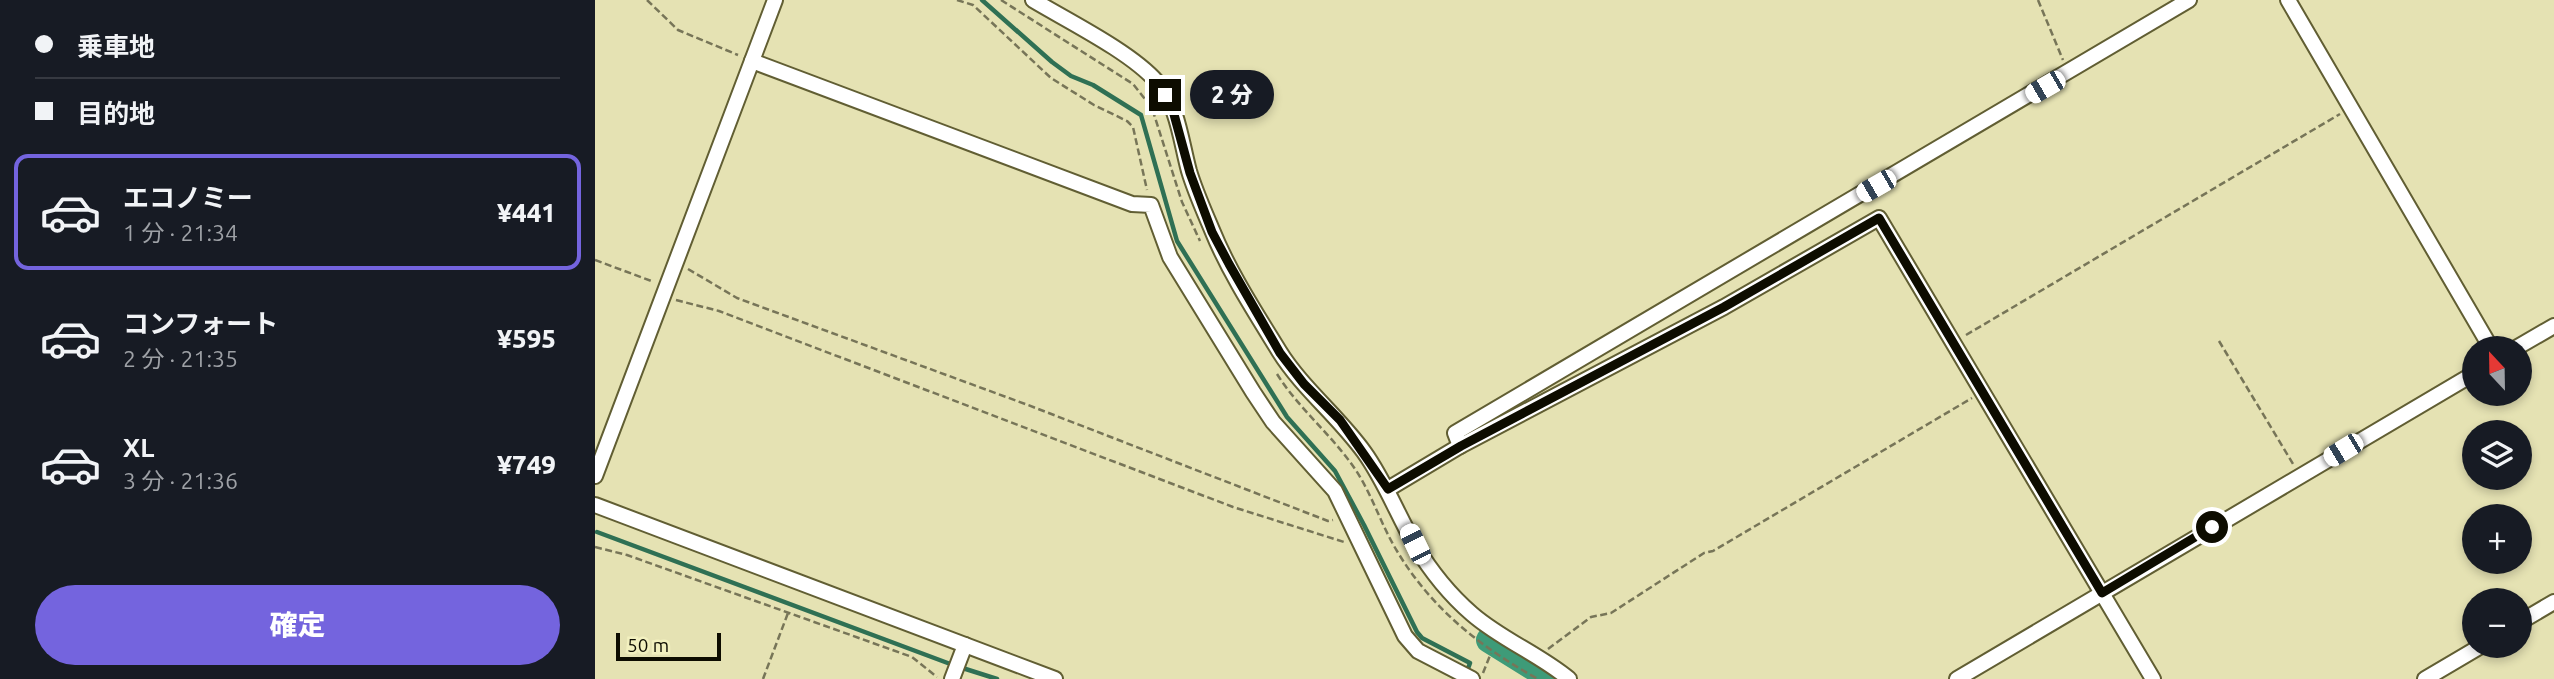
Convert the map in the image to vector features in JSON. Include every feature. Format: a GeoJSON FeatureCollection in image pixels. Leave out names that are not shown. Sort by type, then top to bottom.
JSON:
{"type":"FeatureCollection","features":[{"type":"Feature","properties":{"kind":"street"},"geometry":{"type":"LineString","coordinates":[[595,477],[775,0]]}},
{"type":"Feature","properties":{"kind":"street"},"geometry":{"type":"LineString","coordinates":[[1033,0],[1137,63],[1158,83],[1172,107],[1190,173],[1212,232],[1280,353],[1304,384],[1340,420],[1388,489],[1415,544],[1434,575],[1471,613],[1505,640],[1569,679]]}},
{"type":"Feature","properties":{"kind":"street"},"geometry":{"type":"LineString","coordinates":[[1461,446],[1455,433],[2189,0]]}},
{"type":"Feature","properties":{"kind":"street"},"geometry":{"type":"LineString","coordinates":[[2288,0],[2484,336]]}},
{"type":"Feature","properties":{"kind":"street"},"geometry":{"type":"LineString","coordinates":[[752,61],[1132,204],[1151,205],[1170,257],[1253,392],[1273,422],[1335,491],[1405,636],[1418,651],[1472,679]]}},
{"type":"Feature","properties":{"kind":"street"},"geometry":{"type":"LineString","coordinates":[[1388,489],[1461,446],[1724,307],[1879,218],[2153,679]]}},
{"type":"Feature","properties":{"kind":"street"},"geometry":{"type":"LineString","coordinates":[[2532,339],[2554,326]]}},
{"type":"Feature","properties":{"kind":"street"},"geometry":{"type":"LineString","coordinates":[[1957,679],[2462,381]]}},
{"type":"Feature","properties":{"kind":"street"},"geometry":{"type":"LineString","coordinates":[[595,505],[1055,679]]}},
{"type":"Feature","properties":{"kind":"street"},"geometry":{"type":"LineString","coordinates":[[2532,615],[2554,602]]}},
{"type":"Feature","properties":{"kind":"street"},"geometry":{"type":"LineString","coordinates":[[952,679],[965,645]]}},
{"type":"Feature","properties":{"kind":"street"},"geometry":{"type":"LineString","coordinates":[[2425,679],[2462,657]]}},
{"type":"Feature","properties":{"kind":"path"},"geometry":{"type":"LineString","coordinates":[[647,0],[678,30],[752,61]]}},
{"type":"Feature","properties":{"kind":"path"},"geometry":{"type":"LineString","coordinates":[[957,0],[973,5],[1051,78],[1094,105],[1128,121],[1133,127],[1151,205]]}},
{"type":"Feature","properties":{"kind":"path"},"geometry":{"type":"LineString","coordinates":[[2038,0],[2069,73]]}},
{"type":"Feature","properties":{"kind":"path"},"geometry":{"type":"LineString","coordinates":[[1954,342],[2351,108]]}},
{"type":"Feature","properties":{"kind":"path"},"geometry":{"type":"LineString","coordinates":[[595,260],[665,293],[1233,507],[1349,544],[1361,545]]}},
{"type":"Feature","properties":{"kind":"path"},"geometry":{"type":"LineString","coordinates":[[676,264],[748,303],[1028,405],[1328,522],[1347,515]]}},
{"type":"Feature","properties":{"kind":"path"},"geometry":{"type":"LineString","coordinates":[[2219,341],[2300,475]]}},
{"type":"Feature","properties":{"kind":"path"},"geometry":{"type":"LineString","coordinates":[[1538,659],[1591,617],[1611,612],[1704,553],[1725,544],[1984,391]]}},
{"type":"Feature","properties":{"kind":"path"},"geometry":{"type":"LineString","coordinates":[[595,547],[627,555],[912,657],[940,679]]}},
{"type":"Feature","properties":{"kind":"path"},"geometry":{"type":"LineString","coordinates":[[763,679],[788,613]]}},
{"type":"Feature","properties":{"kind":"path"},"geometry":{"type":"LineString","coordinates":[[1449,617],[1491,652],[1538,679]]}},
{"type":"Feature","properties":{"kind":"path"},"geometry":{"type":"LineString","coordinates":[[1481,679],[1491,652]]}},
{"type":"Feature","properties":{"kind":"waterway"},"geometry":{"type":"LineString","coordinates":[[982,0],[1071,76],[1093,85],[1141,115],[1177,241],[1287,417],[1335,471],[1417,632],[1422,638],[1470,663],[1466,674]]}},
{"type":"Feature","properties":{"kind":"waterway"},"geometry":{"type":"LineString","coordinates":[[597,532],[997,679]]}},
{"type":"Feature","properties":{"kind":"waterway"},"geometry":{"type":"LineString","coordinates":[[1489,640],[1552,679]]}},
{"type":"Feature","properties":{"kind":"route"},"geometry":{"type":"LineString","coordinates":[[1165,95],[1172,107],[1190,173],[1212,232],[1229,264],[1280,353],[1304,384],[1340,420],[1388,489],[1461,446],[1724,307],[1879,218],[2102,593],[2212,527]]}}]}
